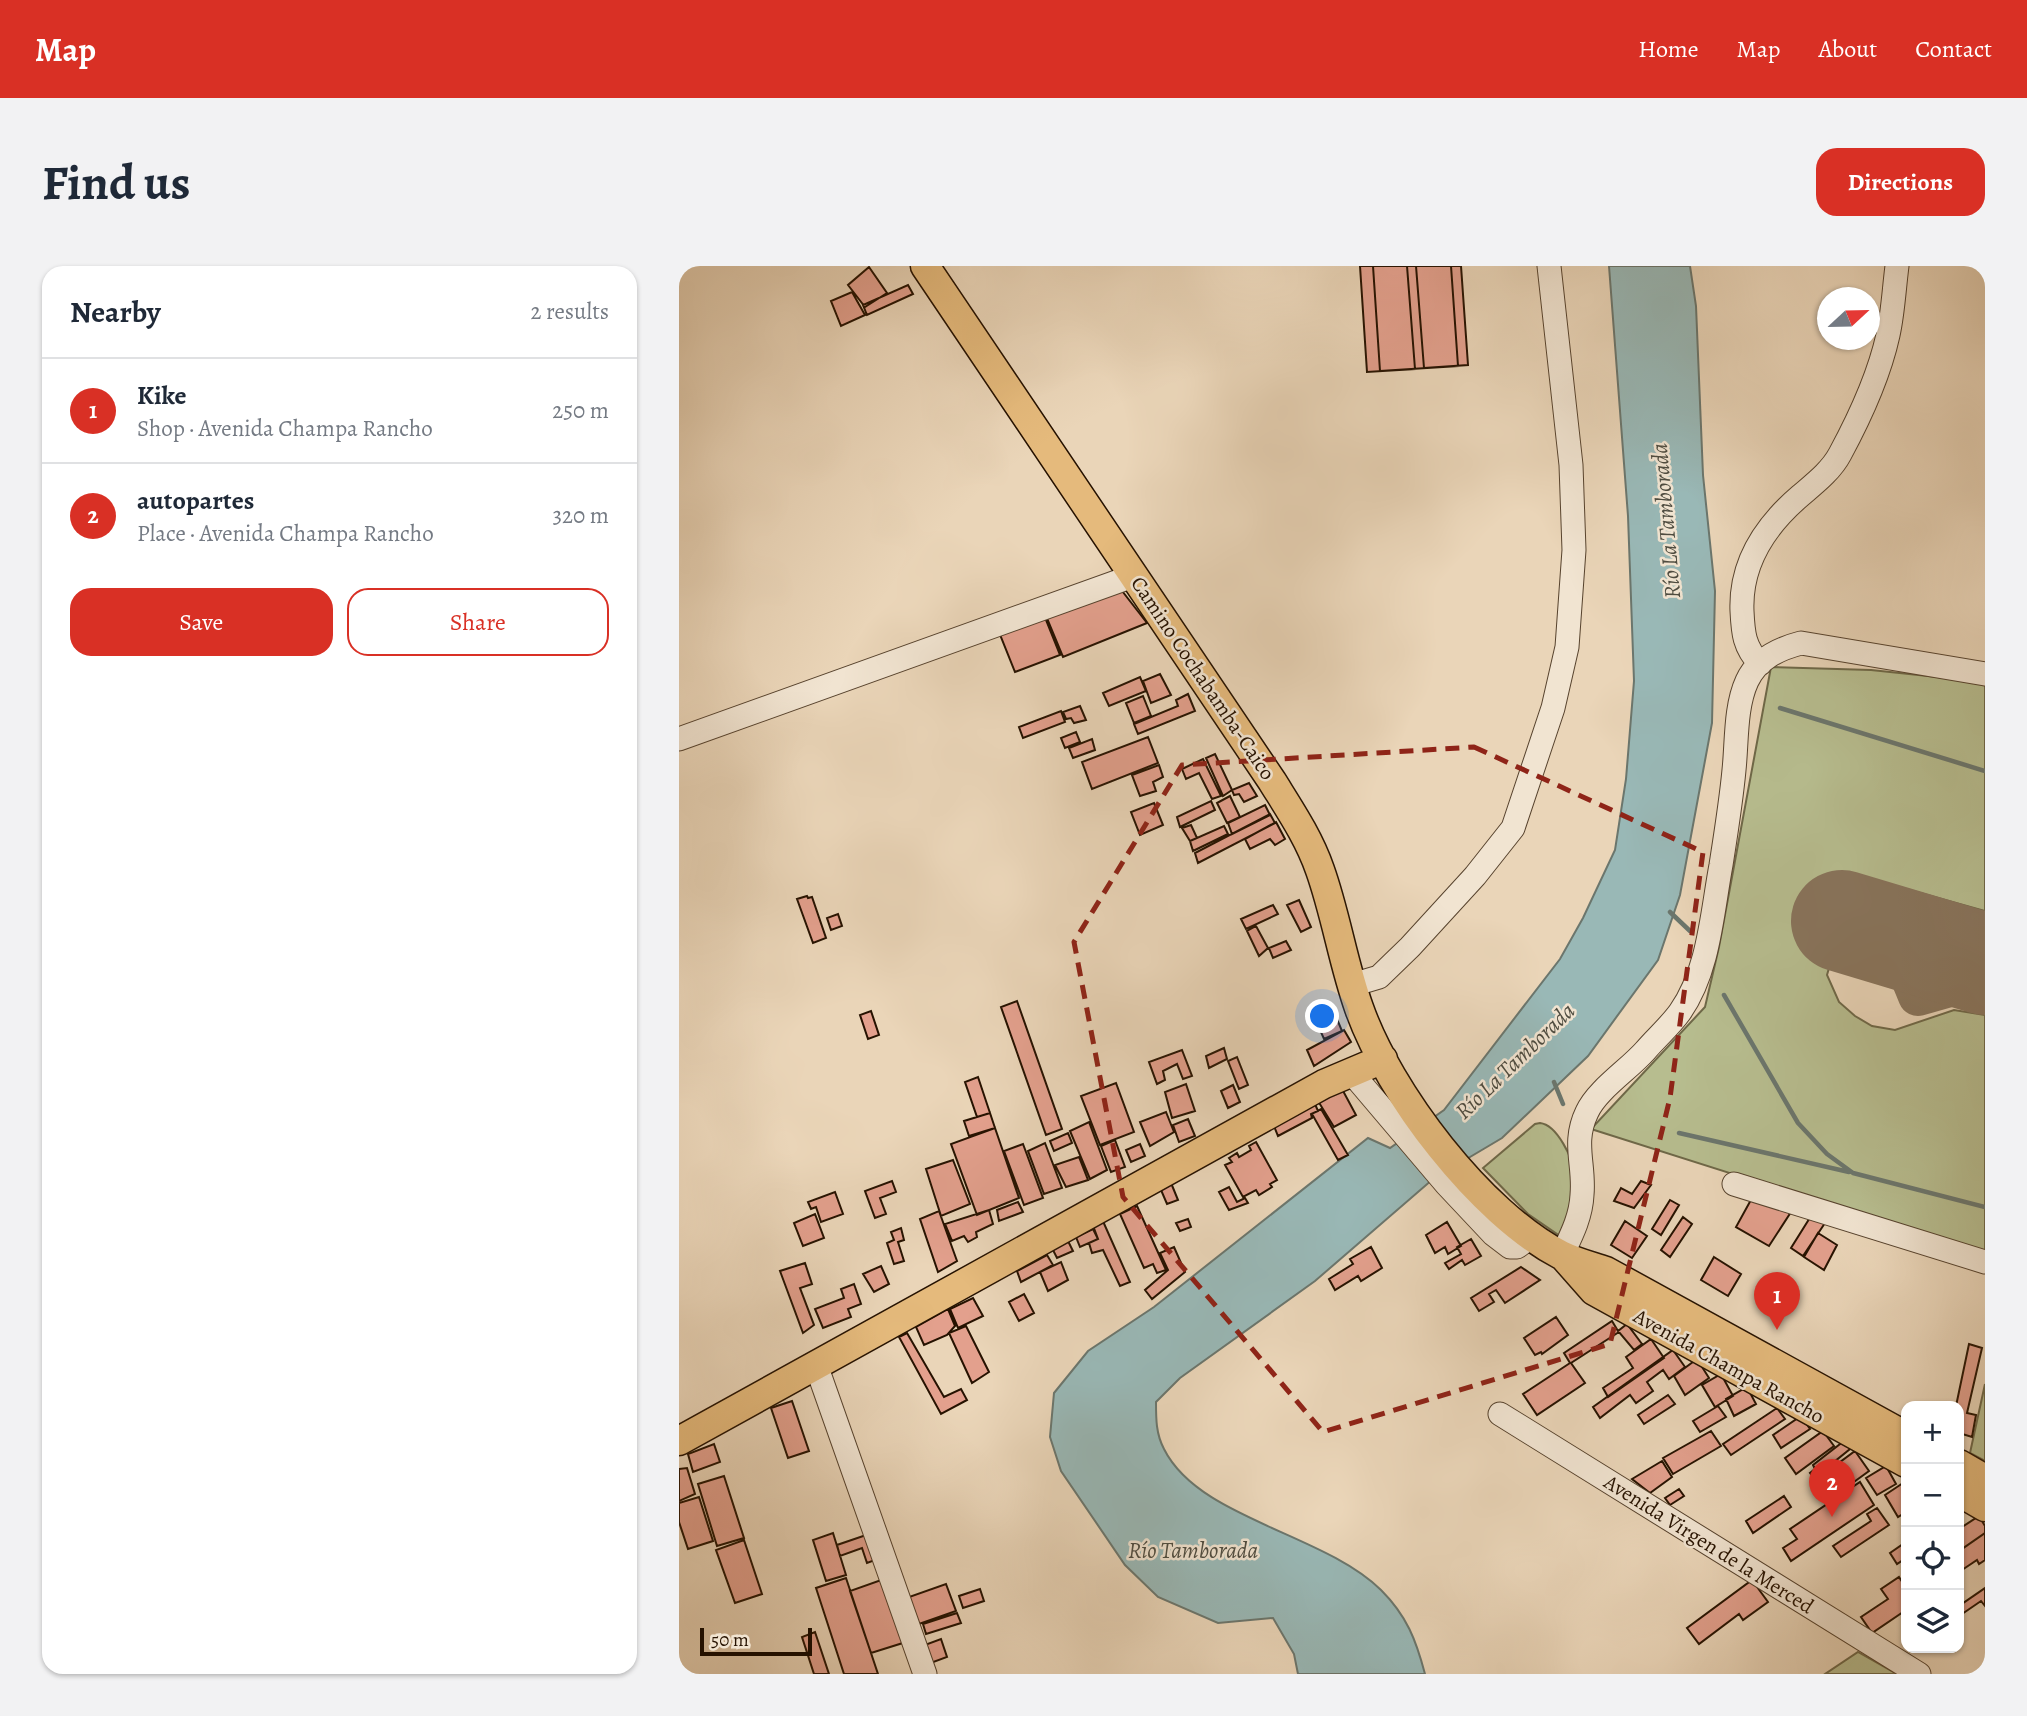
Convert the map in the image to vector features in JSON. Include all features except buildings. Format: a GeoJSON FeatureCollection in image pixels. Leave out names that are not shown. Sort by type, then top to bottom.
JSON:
{"type":"FeatureCollection","features":[{"type":"Feature","properties":{"kind":"main road","name":"Camino Cochabamba-Caico"},"geometry":{"type":"LineString","coordinates":[[925,266],[1272,781],[1305,836],[1320,870],[1359,1009],[1411,1124],[1452,1176]]}},
{"type":"Feature","properties":{"kind":"main road"},"geometry":{"type":"LineString","coordinates":[[679,1441],[1313,1090],[1383,1059]]}},
{"type":"Feature","properties":{"kind":"main road","name":"Avenida Champa Rancho"},"geometry":{"type":"LineString","coordinates":[[1452,1176],[1486,1196],[1532,1236],[1562,1255],[1606,1271],[1901,1461]]}},
{"type":"Feature","properties":{"kind":"main road","name":"Avenida Champa Rancho"},"geometry":{"type":"LineString","coordinates":[[1784,1383],[1901,1434]]}},
{"type":"Feature","properties":{"kind":"main road"},"geometry":{"type":"LineString","coordinates":[[1964,1472],[1978,1494]]}},
{"type":"Feature","properties":{"kind":"street"},"geometry":{"type":"LineString","coordinates":[[1352,985],[1379,977],[1403,955],[1475,876],[1513,828],[1553,708],[1567,647],[1573,550],[1571,465],[1549,266]]}},
{"type":"Feature","properties":{"kind":"street"},"geometry":{"type":"LineString","coordinates":[[1760,664],[1750,653],[1743,638],[1741,599],[1745,570],[1756,546],[1771,524],[1838,458],[1864,406],[1888,335],[1897,266]]}},
{"type":"Feature","properties":{"kind":"street"},"geometry":{"type":"LineString","coordinates":[[679,739],[1133,576]]}},
{"type":"Feature","properties":{"kind":"street"},"geometry":{"type":"LineString","coordinates":[[1562,1255],[1577,1225],[1582,1197],[1583,1173],[1578,1143],[1586,1113],[1597,1098],[1681,1011],[1696,982],[1706,947],[1729,818],[1741,706],[1747,681],[1765,657],[1801,643],[1985,674]]}},
{"type":"Feature","properties":{"kind":"street"},"geometry":{"type":"LineString","coordinates":[[1351,1072],[1411,1124]]}},
{"type":"Feature","properties":{"kind":"street"},"geometry":{"type":"LineString","coordinates":[[1734,1184],[1985,1262]]}},
{"type":"Feature","properties":{"kind":"street"},"geometry":{"type":"LineString","coordinates":[[816,1365],[925,1674]]}},
{"type":"Feature","properties":{"kind":"street","name":"Avenida Virgen de la Merced"},"geometry":{"type":"LineString","coordinates":[[1500,1414],[1919,1674]]}},
{"type":"Feature","properties":{"kind":"highlighted area"},"geometry":{"type":"Polygon","coordinates":[[[1474,747],[1703,852],[1670,1098],[1610,1344],[1323,1432],[1123,1197],[1074,942],[1182,765],[1474,747]]]}},
{"type":"Feature","properties":{"kind":"green space"},"geometry":{"type":"Polygon","coordinates":[[[1771,667],[1871,670],[1985,682],[1985,911],[1856,875],[1827,975],[1839,1002],[1872,1026],[1895,1030],[1954,1010],[1985,1015],[1985,1254],[1591,1129],[1705,1007],[1719,947],[1771,667]]]}},
{"type":"Feature","properties":{"kind":"green space"},"geometry":{"type":"Polygon","coordinates":[[[1535,1124],[1547,1125],[1558,1136],[1568,1152],[1576,1174],[1572,1218],[1560,1236],[1528,1214],[1483,1168],[1535,1124]]]}},
{"type":"Feature","properties":{"kind":"green space"},"geometry":{"type":"Polygon","coordinates":[[[1985,1384],[1985,1461],[1970,1453],[1985,1384]]]}},
{"type":"Feature","properties":{"kind":"green space"},"geometry":{"type":"Polygon","coordinates":[[[1858,1652],[1897,1674],[1825,1674],[1858,1652]]]}},
{"type":"Feature","properties":{"kind":"water","name":"Río Tamborada"},"geometry":{"type":"Polygon","coordinates":[[[1609,266],[1690,266],[1696,306],[1703,475],[1715,591],[1712,723],[1680,895],[1658,960],[1588,1056],[1502,1138],[1433,1179],[1315,1281],[1180,1378],[1156,1402],[1159,1438],[1181,1473],[1205,1493],[1328,1554],[1356,1570],[1381,1590],[1398,1609],[1409,1629],[1425,1674],[1298,1674],[1294,1654],[1273,1618],[1218,1623],[1158,1597],[1125,1565],[1061,1471],[1050,1437],[1054,1393],[1088,1351],[1154,1307],[1368,1138],[1390,1148],[1444,1110],[1560,959],[1583,918],[1615,850],[1626,779],[1634,681],[1628,516],[1609,266]]]}},
{"type":"Feature","properties":{"kind":"waterway"},"geometry":{"type":"LineString","coordinates":[[1780,708],[1985,771]]}},
{"type":"Feature","properties":{"kind":"waterway"},"geometry":{"type":"LineString","coordinates":[[1670,912],[1690,931]]}},
{"type":"Feature","properties":{"kind":"waterway"},"geometry":{"type":"LineString","coordinates":[[1724,995],[1798,1123],[1827,1154],[1853,1173],[1985,1207]]}},
{"type":"Feature","properties":{"kind":"waterway"},"geometry":{"type":"LineString","coordinates":[[1554,1082],[1563,1104]]}},
{"type":"Feature","properties":{"kind":"waterway"},"geometry":{"type":"LineString","coordinates":[[1679,1133],[1849,1172]]}},
{"type":"Feature","properties":{"kind":"taxiway"},"geometry":{"type":"LineString","coordinates":[[1909,974],[1918,996],[1985,977]]}},
{"type":"Feature","properties":{"kind":"runway"},"geometry":{"type":"LineString","coordinates":[[1842,921],[1985,964]]}},
{"type":"Feature","properties":{"kind":"place","name":"Kike"},"geometry":{"type":"Point","coordinates":[1777,1330]}},
{"type":"Feature","properties":{"kind":"place","name":"autopartes"},"geometry":{"type":"Point","coordinates":[1832,1517]}},
{"type":"Feature","properties":{"kind":"water label","name":"Río La Tamborada"},"geometry":{"type":"Point","coordinates":[1666,521]}},
{"type":"Feature","properties":{"kind":"water label","name":"Río La Tamborada"},"geometry":{"type":"Point","coordinates":[1515,1061]}}]}
